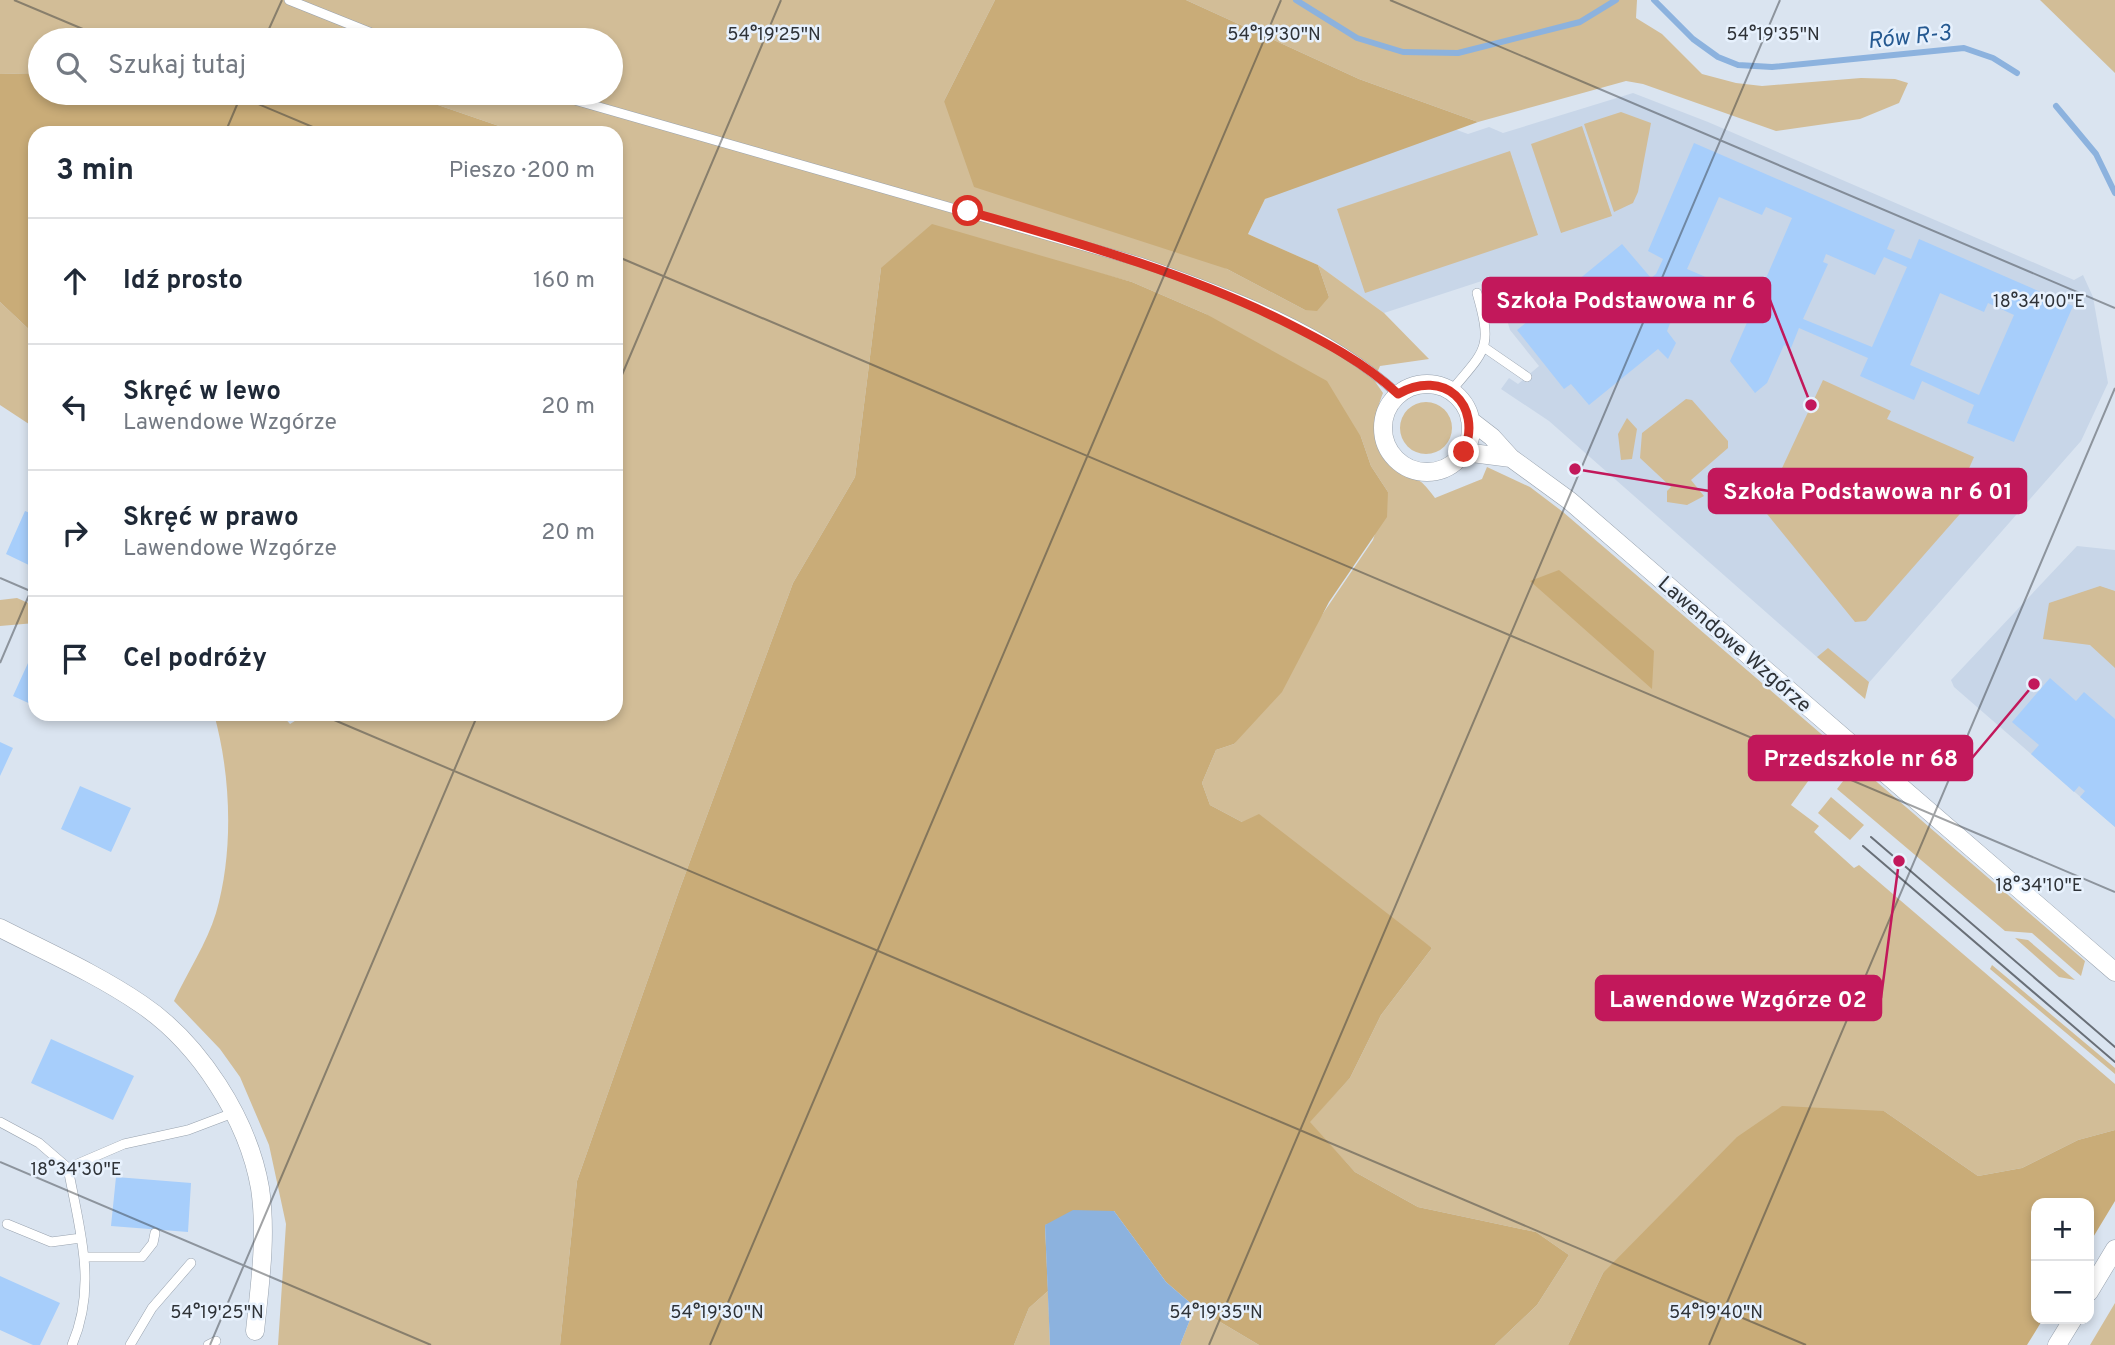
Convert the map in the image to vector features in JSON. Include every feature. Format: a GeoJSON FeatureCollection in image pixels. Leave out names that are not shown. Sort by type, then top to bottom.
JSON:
{"type":"FeatureCollection","features":[{"type":"Feature","properties":{"kind":"street"},"geometry":{"type":"LineString","coordinates":[[1451,391],[1424,384],[1398,394],[1383,418],[1387,447],[1395,459],[1407,468],[1422,472],[1438,471],[1453,464],[1464,452],[1470,437],[1470,420]]}},
{"type":"Feature","properties":{"kind":"street","name":"Lawendowe Wzgórze"},"geometry":{"type":"LineString","coordinates":[[1451,391],[1464,404],[1470,420],[1492,437],[1511,458],[1570,501],[2115,972]]}},
{"type":"Feature","properties":{"kind":"street","name":"Lawendowe Wzgórze"},"geometry":{"type":"LineString","coordinates":[[1464,452],[1511,458]]}},
{"type":"Feature","properties":{"kind":"street"},"geometry":{"type":"LineString","coordinates":[[0,928],[106,983],[143,1006],[180,1039],[205,1068],[233,1113],[250,1151],[260,1189],[263,1244],[255,1331]]}},
{"type":"Feature","properties":{"kind":"street"},"geometry":{"type":"LineString","coordinates":[[2094,1284],[2115,1249]]}},
{"type":"Feature","properties":{"kind":"street"},"geometry":{"type":"LineString","coordinates":[[2057,1345],[2070,1324]]}},
{"type":"Feature","properties":{"kind":"lane"},"geometry":{"type":"LineString","coordinates":[[289,0],[359,28]]}},
{"type":"Feature","properties":{"kind":"lane"},"geometry":{"type":"LineString","coordinates":[[592,105],[1140,262],[1197,282],[1295,327],[1374,372],[1398,394]]}},
{"type":"Feature","properties":{"kind":"lane"},"geometry":{"type":"LineString","coordinates":[[1451,391],[1485,348],[1485,321],[1477,293]]}},
{"type":"Feature","properties":{"kind":"lane"},"geometry":{"type":"LineString","coordinates":[[1485,348],[1527,377]]}},
{"type":"Feature","properties":{"kind":"lane"},"geometry":{"type":"LineString","coordinates":[[68,1168],[124,1144],[188,1130],[233,1113]]}},
{"type":"Feature","properties":{"kind":"lane"},"geometry":{"type":"LineString","coordinates":[[0,1122],[39,1143],[68,1168],[88,1276],[78,1333],[72,1345]]}},
{"type":"Feature","properties":{"kind":"lane"},"geometry":{"type":"LineString","coordinates":[[8,1224],[51,1242],[81,1238]]}},
{"type":"Feature","properties":{"kind":"lane"},"geometry":{"type":"LineString","coordinates":[[85,1257],[142,1257],[153,1243],[155,1233]]}},
{"type":"Feature","properties":{"kind":"lane"},"geometry":{"type":"LineString","coordinates":[[130,1345],[152,1308],[191,1263]]}},
{"type":"Feature","properties":{"kind":"shaded area"},"geometry":{"type":"Polygon","coordinates":[[[0,0],[995,0],[944,101],[1227,269],[1305,310],[1329,297],[1318,265],[1384,313],[1429,359],[1380,366],[1374,380],[1383,393],[1376,414],[1375,435],[1381,455],[1388,463],[1405,475],[1420,481],[1435,498],[1482,479],[1487,467],[1530,487],[1563,512],[1834,745],[1791,805],[1819,826],[1814,832],[1854,868],[1859,865],[2115,1084],[2115,1130],[2078,1140],[2022,1168],[1978,1176],[1884,1111],[1603,1273],[1568,1345],[1495,1345],[1537,1305],[1569,1255],[1536,1232],[1418,1207],[1355,1172],[1309,1122],[1350,1078],[1381,1015],[1432,948],[1242,822],[1210,805],[1202,783],[1216,750],[1234,744],[1373,540],[1388,492],[1371,466],[1361,437],[1206,314],[1132,282],[1043,258],[881,268],[855,477],[793,583],[679,891],[577,1181],[560,1345],[278,1345],[286,1224],[269,1145],[240,1077],[220,1049],[174,1001],[212,924],[226,865],[227,788],[216,721],[287,721],[290,724],[295,721],[623,721],[623,126],[499,126],[438,105],[623,105],[623,28],[28,28],[28,73],[0,74],[0,0]]]}},
{"type":"Feature","properties":{"kind":"shaded area"},"geometry":{"type":"Polygon","coordinates":[[[995,0],[1186,0],[1359,79],[1478,122],[1265,199],[1248,234],[1318,265],[1329,297],[1317,311],[1305,310],[1227,269],[974,187],[944,101],[995,0]]]}},
{"type":"Feature","properties":{"kind":"shaded area"},"geometry":{"type":"Polygon","coordinates":[[[1186,0],[1637,0],[1636,18],[1662,34],[1702,74],[1736,83],[1762,86],[1861,78],[1895,79],[1908,83],[1899,103],[1860,119],[1776,131],[1643,84],[1626,81],[1478,122],[1359,79],[1186,0]]]}},
{"type":"Feature","properties":{"kind":"shaded area"},"geometry":{"type":"Polygon","coordinates":[[[2040,0],[2115,0],[2115,73],[2040,0]]]}},
{"type":"Feature","properties":{"kind":"shaded area"},"geometry":{"type":"Polygon","coordinates":[[[28,73],[28,105],[438,105],[499,126],[28,126],[28,328],[0,302],[0,74],[28,73]]]}},
{"type":"Feature","properties":{"kind":"shaded area"},"geometry":{"type":"Polygon","coordinates":[[[1633,93],[1708,122],[2074,280],[2083,275],[2093,297],[2108,383],[2081,441],[1859,694],[1549,421],[1501,389],[1509,378],[1518,384],[1539,366],[1510,330],[1494,277],[1384,313],[1318,265],[1248,234],[1265,199],[1275,194],[1454,129],[1468,134],[1489,127],[1503,133],[1633,93]]]}},
{"type":"Feature","properties":{"kind":"shaded area"},"geometry":{"type":"Polygon","coordinates":[[[1621,112],[1651,123],[1638,192],[1633,203],[1614,212],[1584,124],[1621,112]]]}},
{"type":"Feature","properties":{"kind":"shaded area"},"geometry":{"type":"Polygon","coordinates":[[[1582,126],[1612,216],[1561,233],[1531,144],[1582,126]]]}},
{"type":"Feature","properties":{"kind":"shaded area"},"geometry":{"type":"Polygon","coordinates":[[[1510,151],[1538,235],[1365,293],[1337,209],[1510,151]]]}},
{"type":"Feature","properties":{"kind":"shaded area"},"geometry":{"type":"Polygon","coordinates":[[[932,224],[1132,282],[1206,314],[1327,381],[1361,437],[1371,466],[1388,492],[1387,517],[1329,602],[1282,692],[1234,744],[1216,750],[1202,783],[1210,805],[1242,822],[1259,814],[1432,948],[1381,1015],[1350,1078],[1310,1122],[1355,1172],[1418,1207],[1536,1232],[1569,1255],[1537,1305],[1495,1345],[1259,1345],[1195,1307],[1166,1282],[1114,1211],[1045,1225],[1048,1291],[1029,1308],[1014,1345],[560,1345],[577,1181],[679,891],[793,583],[855,477],[881,268],[932,224]]]}},
{"type":"Feature","properties":{"kind":"shaded area"},"geometry":{"type":"Polygon","coordinates":[[[0,302],[28,328],[28,423],[0,405],[0,302]]]}},
{"type":"Feature","properties":{"kind":"shaded area"},"geometry":{"type":"Polygon","coordinates":[[[1823,380],[1891,411],[1887,419],[1974,457],[1967,473],[1988,482],[1866,621],[1855,622],[1763,509],[1823,380]]]}},
{"type":"Feature","properties":{"kind":"shaded area"},"geometry":{"type":"Polygon","coordinates":[[[1686,399],[1692,400],[1728,441],[1728,448],[1691,480],[1704,496],[1687,505],[1667,502],[1667,491],[1671,487],[1640,458],[1642,433],[1686,399]]]}},
{"type":"Feature","properties":{"kind":"shaded area"},"geometry":{"type":"Polygon","coordinates":[[[1426,402],[1436,404],[1444,410],[1450,418],[1450,438],[1444,446],[1436,452],[1426,454],[1416,452],[1408,446],[1402,438],[1400,428],[1402,418],[1408,410],[1416,404],[1426,402]]]}},
{"type":"Feature","properties":{"kind":"shaded area"},"geometry":{"type":"Polygon","coordinates":[[[1627,418],[1637,429],[1632,459],[1621,460],[1618,434],[1627,418]]]}},
{"type":"Feature","properties":{"kind":"shaded area"},"geometry":{"type":"Polygon","coordinates":[[[2077,546],[2115,550],[2115,827],[1954,687],[1951,680],[2077,546]]]}},
{"type":"Feature","properties":{"kind":"shaded area"},"geometry":{"type":"Polygon","coordinates":[[[1559,570],[1654,651],[1652,689],[1530,581],[1559,570]]]}},
{"type":"Feature","properties":{"kind":"shaded area"},"geometry":{"type":"Polygon","coordinates":[[[2100,586],[2115,591],[2115,668],[2090,645],[2043,639],[2049,603],[2100,586]]]}},
{"type":"Feature","properties":{"kind":"shaded area"},"geometry":{"type":"Polygon","coordinates":[[[17,598],[28,603],[28,624],[0,626],[0,600],[17,598]]]}},
{"type":"Feature","properties":{"kind":"shaded area"},"geometry":{"type":"Polygon","coordinates":[[[1828,648],[1869,682],[1865,699],[1817,657],[1828,648]]]}},
{"type":"Feature","properties":{"kind":"shaded area"},"geometry":{"type":"Polygon","coordinates":[[[1856,764],[2085,961],[2081,976],[2032,933],[2005,931],[1837,789],[1856,764]]]}},
{"type":"Feature","properties":{"kind":"shaded area"},"geometry":{"type":"Polygon","coordinates":[[[1831,797],[1864,825],[1850,840],[1818,813],[1831,797]]]}},
{"type":"Feature","properties":{"kind":"shaded area"},"geometry":{"type":"Polygon","coordinates":[[[2015,938],[2028,940],[2075,980],[2059,977],[2015,938]]]}},
{"type":"Feature","properties":{"kind":"shaded area"},"geometry":{"type":"Polygon","coordinates":[[[1992,965],[2115,1068],[2115,1074],[1990,969],[1992,965]]]}},
{"type":"Feature","properties":{"kind":"shaded area"},"geometry":{"type":"Polygon","coordinates":[[[1782,1106],[1884,1111],[1978,1176],[2022,1168],[2078,1140],[2115,1130],[2115,1201],[2094,1236],[2094,1198],[2031,1198],[2031,1324],[2040,1324],[2027,1345],[1568,1345],[1603,1273],[1737,1137],[1782,1106]]]}},
{"type":"Feature","properties":{"kind":"shaded area"},"geometry":{"type":"Polygon","coordinates":[[[1048,1291],[1050,1345],[1014,1345],[1029,1308],[1048,1291]]]}},
{"type":"Feature","properties":{"kind":"shaded area"},"geometry":{"type":"Polygon","coordinates":[[[2115,1303],[2115,1345],[2090,1345],[2115,1303]]]}},
{"type":"Feature","properties":{"kind":"shaded area"},"geometry":{"type":"Polygon","coordinates":[[[1195,1307],[1259,1345],[1180,1345],[1195,1307]]]}},
{"type":"Feature","properties":{"kind":"water"},"geometry":{"type":"Polygon","coordinates":[[[1073,1210],[1114,1211],[1166,1282],[1195,1307],[1180,1345],[1050,1345],[1045,1225],[1073,1210]]]}},
{"type":"Feature","properties":{"kind":"building"},"geometry":{"type":"Polygon","coordinates":[[[1694,143],[1895,230],[1887,249],[1911,259],[1919,239],[2073,306],[2014,442],[1967,423],[1974,405],[1922,381],[1914,400],[1860,376],[1868,358],[1799,328],[1791,348],[1784,345],[1767,383],[1755,393],[1730,361],[1753,309],[1701,287],[1692,306],[1679,301],[1667,331],[1676,343],[1668,359],[1658,349],[1589,405],[1571,384],[1564,389],[1517,330],[1622,244],[1651,278],[1663,259],[1648,251],[1694,143]],[[1719,197],[1687,269],[1757,299],[1792,218],[1766,207],[1762,215],[1719,197]],[[1826,254],[1823,262],[1828,264],[1803,319],[1872,347],[1907,267],[1884,257],[1875,275],[1826,254]],[[1940,293],[1910,365],[1979,395],[2014,315],[1988,303],[1984,312],[1940,293]]]}},
{"type":"Feature","properties":{"kind":"building"},"geometry":{"type":"Polygon","coordinates":[[[25,511],[28,512],[28,565],[6,554],[25,511]]]}},
{"type":"Feature","properties":{"kind":"building"},"geometry":{"type":"Polygon","coordinates":[[[28,663],[28,703],[13,696],[28,663]]]}},
{"type":"Feature","properties":{"kind":"building"},"geometry":{"type":"Polygon","coordinates":[[[2050,678],[2076,701],[2084,692],[2115,719],[2115,827],[2080,797],[2085,791],[2079,786],[2074,792],[2031,754],[2039,745],[2012,722],[2050,678]]]}},
{"type":"Feature","properties":{"kind":"building"},"geometry":{"type":"Polygon","coordinates":[[[0,742],[13,748],[0,776],[0,742]]]}},
{"type":"Feature","properties":{"kind":"building"},"geometry":{"type":"Polygon","coordinates":[[[80,786],[131,808],[111,852],[61,829],[80,786]]]}},
{"type":"Feature","properties":{"kind":"building"},"geometry":{"type":"Polygon","coordinates":[[[51,1039],[134,1076],[113,1120],[31,1083],[51,1039]]]}},
{"type":"Feature","properties":{"kind":"building"},"geometry":{"type":"Polygon","coordinates":[[[116,1177],[191,1183],[188,1232],[111,1226],[116,1177]]]}},
{"type":"Feature","properties":{"kind":"building"},"geometry":{"type":"Polygon","coordinates":[[[0,1276],[60,1303],[40,1345],[33,1345],[0,1330],[0,1276]]]}},
{"type":"Feature","properties":{"kind":"waterway","name":"Rów R-3"},"geometry":{"type":"LineString","coordinates":[[1296,0],[1357,38],[1403,52],[1458,53],[1580,22],[1616,0]]}},
{"type":"Feature","properties":{"kind":"waterway","name":"Rów R-3"},"geometry":{"type":"LineString","coordinates":[[1654,0],[1693,39],[1718,57],[1738,65],[1772,67],[1964,48],[1993,58],[2017,73]]}},
{"type":"Feature","properties":{"kind":"waterway","name":"Rów R-3"},"geometry":{"type":"LineString","coordinates":[[2056,106],[2096,154],[2115,193]]}},
{"type":"Feature","properties":{"kind":"tram line"},"geometry":{"type":"LineString","coordinates":[[1871,837],[2115,1047]]}},
{"type":"Feature","properties":{"kind":"tram line"},"geometry":{"type":"LineString","coordinates":[[1863,846],[2115,1062]]}},
{"type":"Feature","properties":{"kind":"place","name":"Szkoła Podstawowa nr 6"},"geometry":{"type":"Point","coordinates":[1811,405]}},
{"type":"Feature","properties":{"kind":"place","name":"Szkoła Podstawowa nr 6 01"},"geometry":{"type":"Point","coordinates":[1575,469]}},
{"type":"Feature","properties":{"kind":"place","name":"Przedszkole nr 68"},"geometry":{"type":"Point","coordinates":[2034,684]}},
{"type":"Feature","properties":{"kind":"place","name":"Lawendowe Wzgórze 02"},"geometry":{"type":"Point","coordinates":[1899,861]}},
{"type":"Feature","properties":{"kind":"route"},"geometry":{"type":"LineString","coordinates":[[968,211],[1140,262],[1197,282],[1250,305],[1342,352],[1374,372],[1398,394],[1424,384],[1439,385],[1451,391],[1464,404],[1470,420],[1470,437],[1464,452]]}}]}
